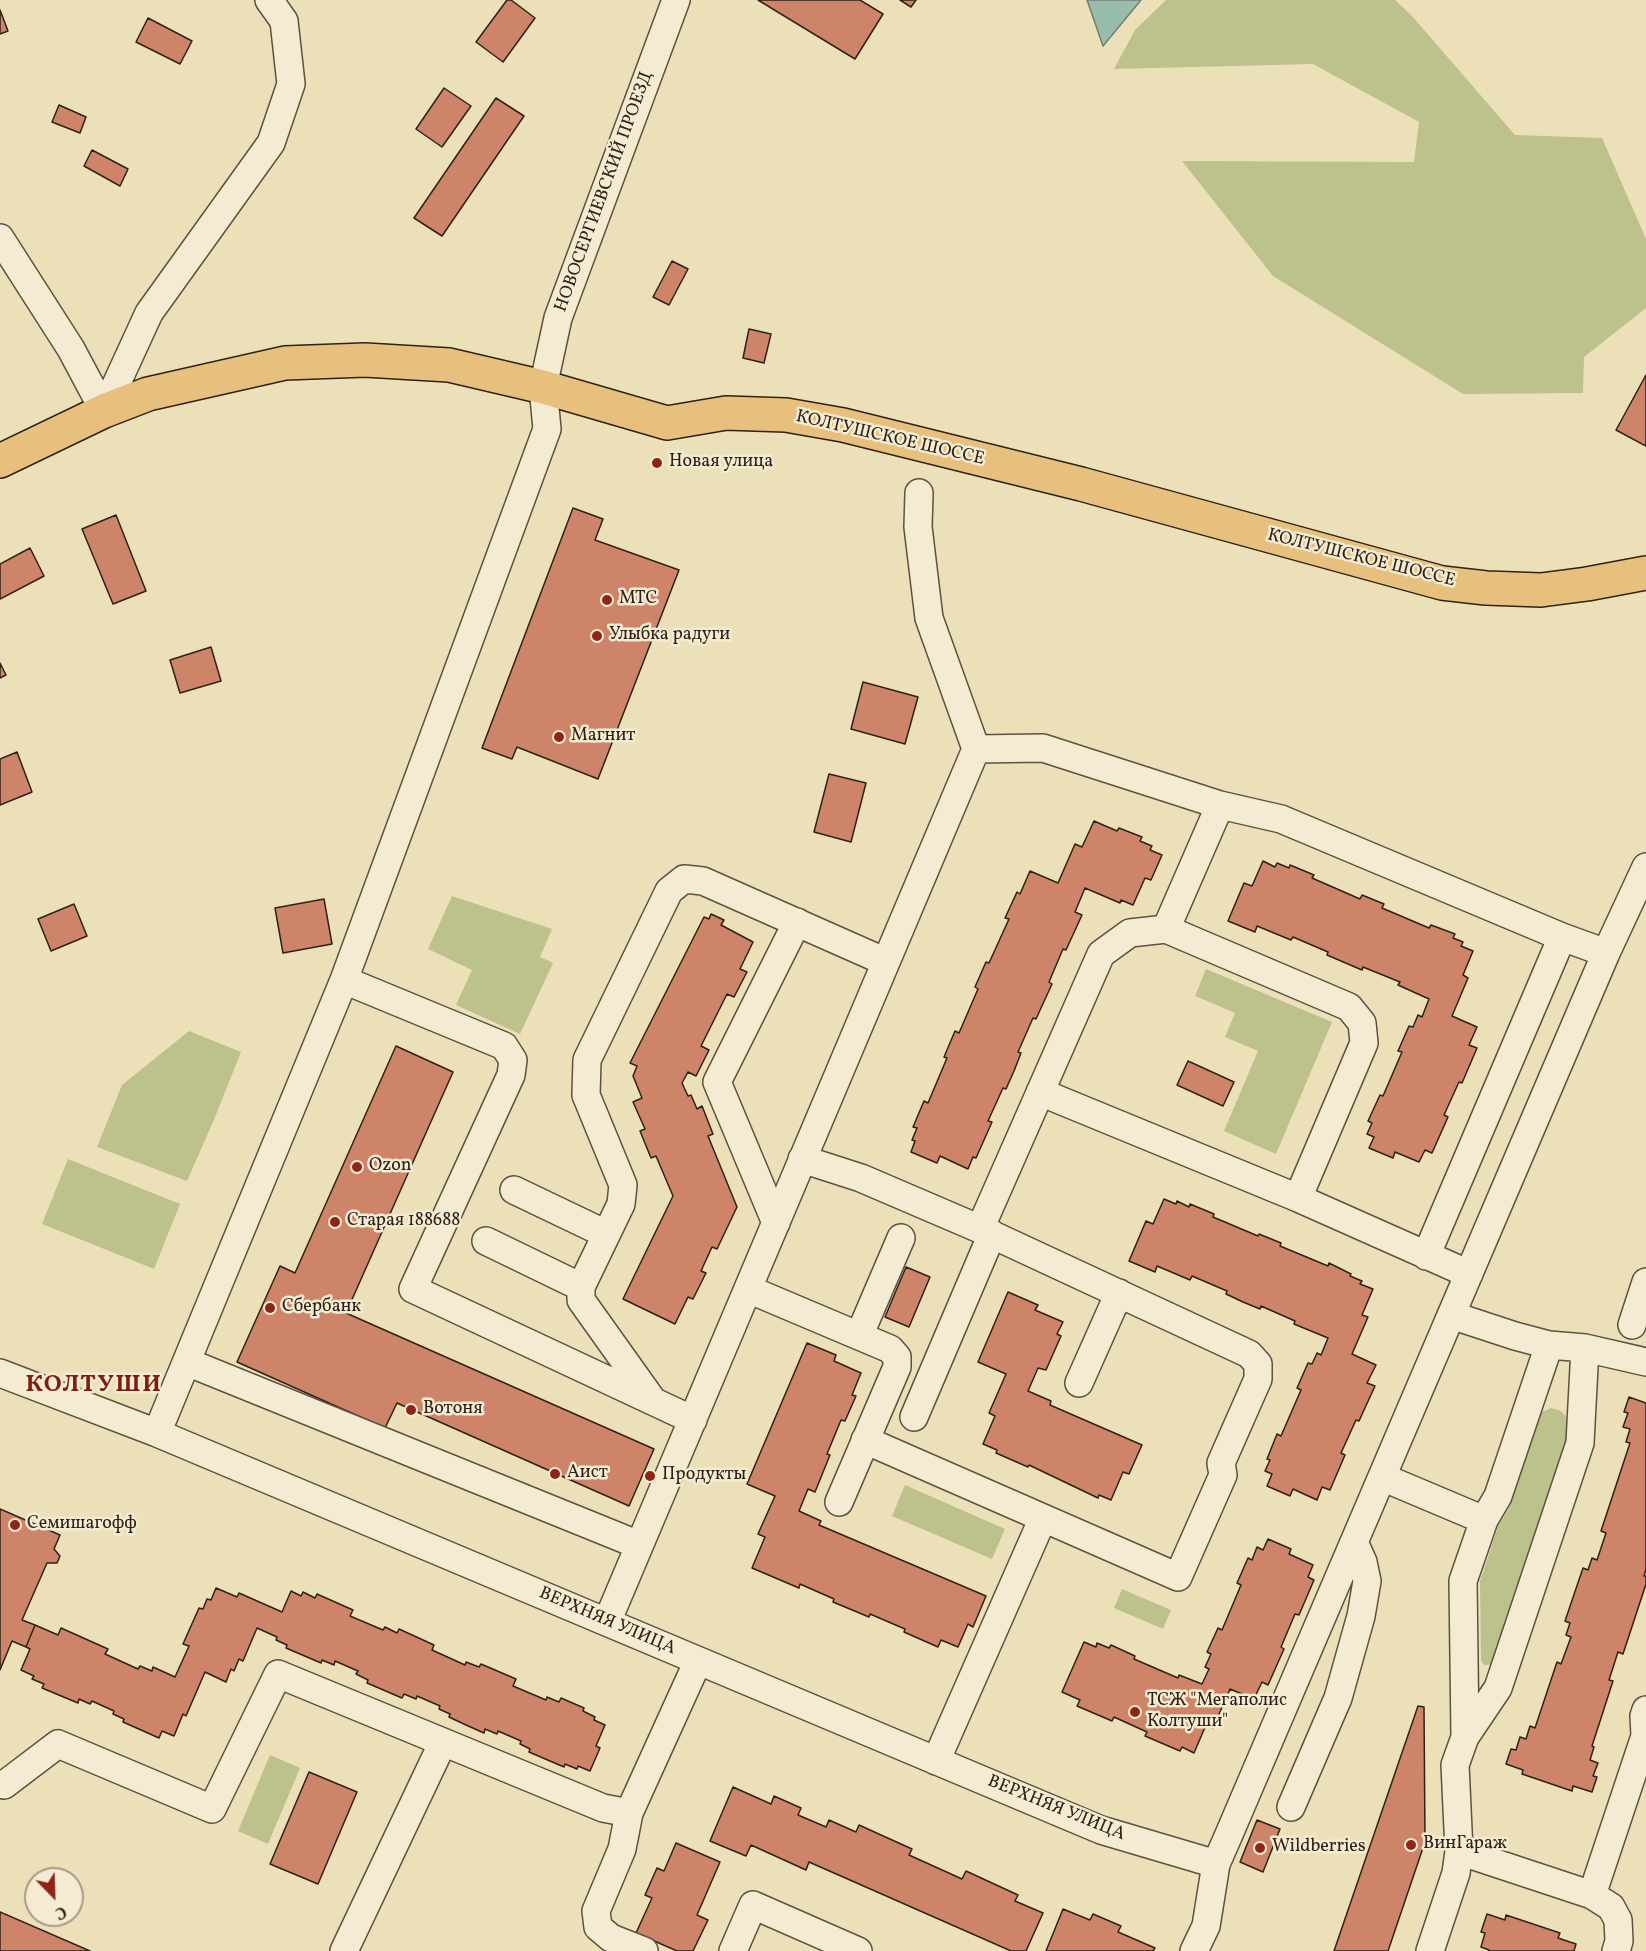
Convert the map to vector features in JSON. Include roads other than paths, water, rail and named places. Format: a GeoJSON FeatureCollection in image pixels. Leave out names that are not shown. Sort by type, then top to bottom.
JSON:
{"type":"FeatureCollection","features":[{"type":"Feature","properties":{"kind":"main road","name":"КОЛТУШСКОЕ ШОССЕ"},"geometry":{"type":"LineString","coordinates":[[0,461],[104,411],[148,394],[285,363],[365,360],[449,365],[543,387],[667,423],[726,413],[786,415],[843,425],[1092,487],[1442,583],[1486,588],[1541,590],[1646,573]]}},
{"type":"Feature","properties":{"kind":"street"},"geometry":{"type":"LineString","coordinates":[[104,411],[149,313],[271,143],[291,84],[284,21],[269,0]]}},
{"type":"Feature","properties":{"kind":"street","name":"НОВОСЕРГИЕВСКИЙ ПРОЕЗД"},"geometry":{"type":"LineString","coordinates":[[157,1433],[344,980],[547,429],[543,387],[558,318],[676,0]]}},
{"type":"Feature","properties":{"kind":"street"},"geometry":{"type":"LineString","coordinates":[[0,237],[71,349],[104,411]]}},
{"type":"Feature","properties":{"kind":"street"},"geometry":{"type":"LineString","coordinates":[[607,1622],[976,749],[929,618],[918,527],[919,493]]}},
{"type":"Feature","properties":{"kind":"street"},"geometry":{"type":"LineString","coordinates":[[976,749],[1043,748],[1220,805],[1281,819],[1562,937],[1606,953]]}},
{"type":"Feature","properties":{"kind":"street"},"geometry":{"type":"LineString","coordinates":[[1166,929],[1220,805]]}},
{"type":"Feature","properties":{"kind":"street"},"geometry":{"type":"LineString","coordinates":[[1194,1951],[1206,1926],[1216,1864],[1606,953],[1646,867]]}},
{"type":"Feature","properties":{"kind":"street"},"geometry":{"type":"LineString","coordinates":[[653,1401],[581,1300],[581,1287],[621,1204],[623,1185],[586,1095],[587,1060],[669,891],[684,879],[703,880],[886,962]]}},
{"type":"Feature","properties":{"kind":"street"},"geometry":{"type":"LineString","coordinates":[[776,1223],[717,1082],[797,922]]}},
{"type":"Feature","properties":{"kind":"street"},"geometry":{"type":"LineString","coordinates":[[914,1418],[1040,1092],[1101,954],[1130,933],[1166,929],[1349,1007],[1362,1023],[1364,1043],[1298,1198]]}},
{"type":"Feature","properties":{"kind":"street"},"geometry":{"type":"LineString","coordinates":[[1426,1256],[1562,937]]}},
{"type":"Feature","properties":{"kind":"street"},"geometry":{"type":"LineString","coordinates":[[344,980],[504,1046],[513,1060],[511,1075],[413,1289],[693,1420]]}},
{"type":"Feature","properties":{"kind":"street"},"geometry":{"type":"LineString","coordinates":[[1040,1092],[1298,1198],[1468,1274]]}},
{"type":"Feature","properties":{"kind":"street"},"geometry":{"type":"LineString","coordinates":[[802,1159],[861,1178],[986,1231],[1249,1354],[1258,1365],[1258,1379],[1221,1463],[1222,1475],[1178,1577],[865,1440]]}},
{"type":"Feature","properties":{"kind":"street"},"geometry":{"type":"LineString","coordinates":[[514,1190],[606,1234]]}},
{"type":"Feature","properties":{"kind":"street"},"geometry":{"type":"LineString","coordinates":[[859,1336],[901,1238]]}},
{"type":"Feature","properties":{"kind":"street"},"geometry":{"type":"LineString","coordinates":[[486,1241],[581,1287]]}},
{"type":"Feature","properties":{"kind":"street"},"geometry":{"type":"LineString","coordinates":[[1632,1325],[1646,1282]]}},
{"type":"Feature","properties":{"kind":"street"},"geometry":{"type":"LineString","coordinates":[[748,1289],[890,1349],[897,1357],[933,1372]]}},
{"type":"Feature","properties":{"kind":"street"},"geometry":{"type":"LineString","coordinates":[[1079,1383],[1119,1293]]}},
{"type":"Feature","properties":{"kind":"street"},"geometry":{"type":"LineString","coordinates":[[1451,1315],[1549,1345],[1585,1348],[1646,1362]]}},
{"type":"Feature","properties":{"kind":"street"},"geometry":{"type":"LineString","coordinates":[[1465,1737],[1463,1581],[1484,1520],[1498,1496],[1549,1345]]}},
{"type":"Feature","properties":{"kind":"street"},"geometry":{"type":"LineString","coordinates":[[1430,1951],[1456,1873],[1460,1851],[1455,1765],[1465,1737],[1498,1688],[1580,1443],[1585,1348]]}},
{"type":"Feature","properties":{"kind":"street"},"geometry":{"type":"LineString","coordinates":[[839,1502],[897,1367],[897,1357]]}},
{"type":"Feature","properties":{"kind":"street"},"geometry":{"type":"LineString","coordinates":[[187,1362],[639,1545]]}},
{"type":"Feature","properties":{"kind":"street","name":"ВЕРХНЯЯ УЛИЦА"},"geometry":{"type":"LineString","coordinates":[[0,1373],[157,1433],[1101,1830],[1216,1864]]}},
{"type":"Feature","properties":{"kind":"street"},"geometry":{"type":"LineString","coordinates":[[1382,1477],[1484,1520]]}},
{"type":"Feature","properties":{"kind":"street"},"geometry":{"type":"LineString","coordinates":[[936,1761],[1043,1518]]}},
{"type":"Feature","properties":{"kind":"street"},"geometry":{"type":"LineString","coordinates":[[1291,1807],[1338,1698],[1361,1616],[1367,1581],[1363,1562],[1354,1542]]}},
{"type":"Feature","properties":{"kind":"street"},"geometry":{"type":"LineString","coordinates":[[644,1951],[611,1938],[598,1927],[596,1911],[622,1849],[629,1813],[698,1661]]}},
{"type":"Feature","properties":{"kind":"street"},"geometry":{"type":"LineString","coordinates":[[0,1784],[4,1785],[58,1744],[212,1809],[278,1674],[603,1808],[629,1813]]}},
{"type":"Feature","properties":{"kind":"street"},"geometry":{"type":"LineString","coordinates":[[1592,1895],[1646,1727]]}},
{"type":"Feature","properties":{"kind":"street"},"geometry":{"type":"LineString","coordinates":[[344,1951],[443,1742]]}},
{"type":"Feature","properties":{"kind":"street"},"geometry":{"type":"LineString","coordinates":[[1460,1851],[1592,1895],[1611,1907],[1618,1920],[1619,1941],[1616,1951]]}},
{"type":"Feature","properties":{"kind":"street"},"geometry":{"type":"LineString","coordinates":[[733,1951],[753,1905],[858,1951]]}},
{"type":"Feature","properties":{"kind":"place","name":"Новая улица"},"geometry":{"type":"Point","coordinates":[657,463]}},
{"type":"Feature","properties":{"kind":"place","name":"МТС"},"geometry":{"type":"Point","coordinates":[607,600]}},
{"type":"Feature","properties":{"kind":"place","name":"Улыбка радуги"},"geometry":{"type":"Point","coordinates":[597,636]}},
{"type":"Feature","properties":{"kind":"place","name":"Магнит"},"geometry":{"type":"Point","coordinates":[559,737]}},
{"type":"Feature","properties":{"kind":"place","name":"Ozon"},"geometry":{"type":"Point","coordinates":[357,1167]}},
{"type":"Feature","properties":{"kind":"place","name":"Старая 188688"},"geometry":{"type":"Point","coordinates":[335,1222]}},
{"type":"Feature","properties":{"kind":"place","name":"Сбербанк"},"geometry":{"type":"Point","coordinates":[270,1308]}},
{"type":"Feature","properties":{"kind":"place","name":"Вотоня"},"geometry":{"type":"Point","coordinates":[411,1410]}},
{"type":"Feature","properties":{"kind":"place","name":"Аист"},"geometry":{"type":"Point","coordinates":[555,1474]}},
{"type":"Feature","properties":{"kind":"place","name":"Продукты"},"geometry":{"type":"Point","coordinates":[650,1476]}},
{"type":"Feature","properties":{"kind":"place","name":"Семишагофф"},"geometry":{"type":"Point","coordinates":[15,1525]}},
{"type":"Feature","properties":{"kind":"place","name":"ТСЖ \"Мегаполис Колтуши\""},"geometry":{"type":"Point","coordinates":[1135,1712]}},
{"type":"Feature","properties":{"kind":"place","name":"ВинГараж"},"geometry":{"type":"Point","coordinates":[1411,1845]}},
{"type":"Feature","properties":{"kind":"place","name":"Wildberries"},"geometry":{"type":"Point","coordinates":[1260,1848]}},
{"type":"Feature","properties":{"kind":"district","name":"КОЛТУШИ"},"geometry":{"type":"Point","coordinates":[94,1387]}}]}
